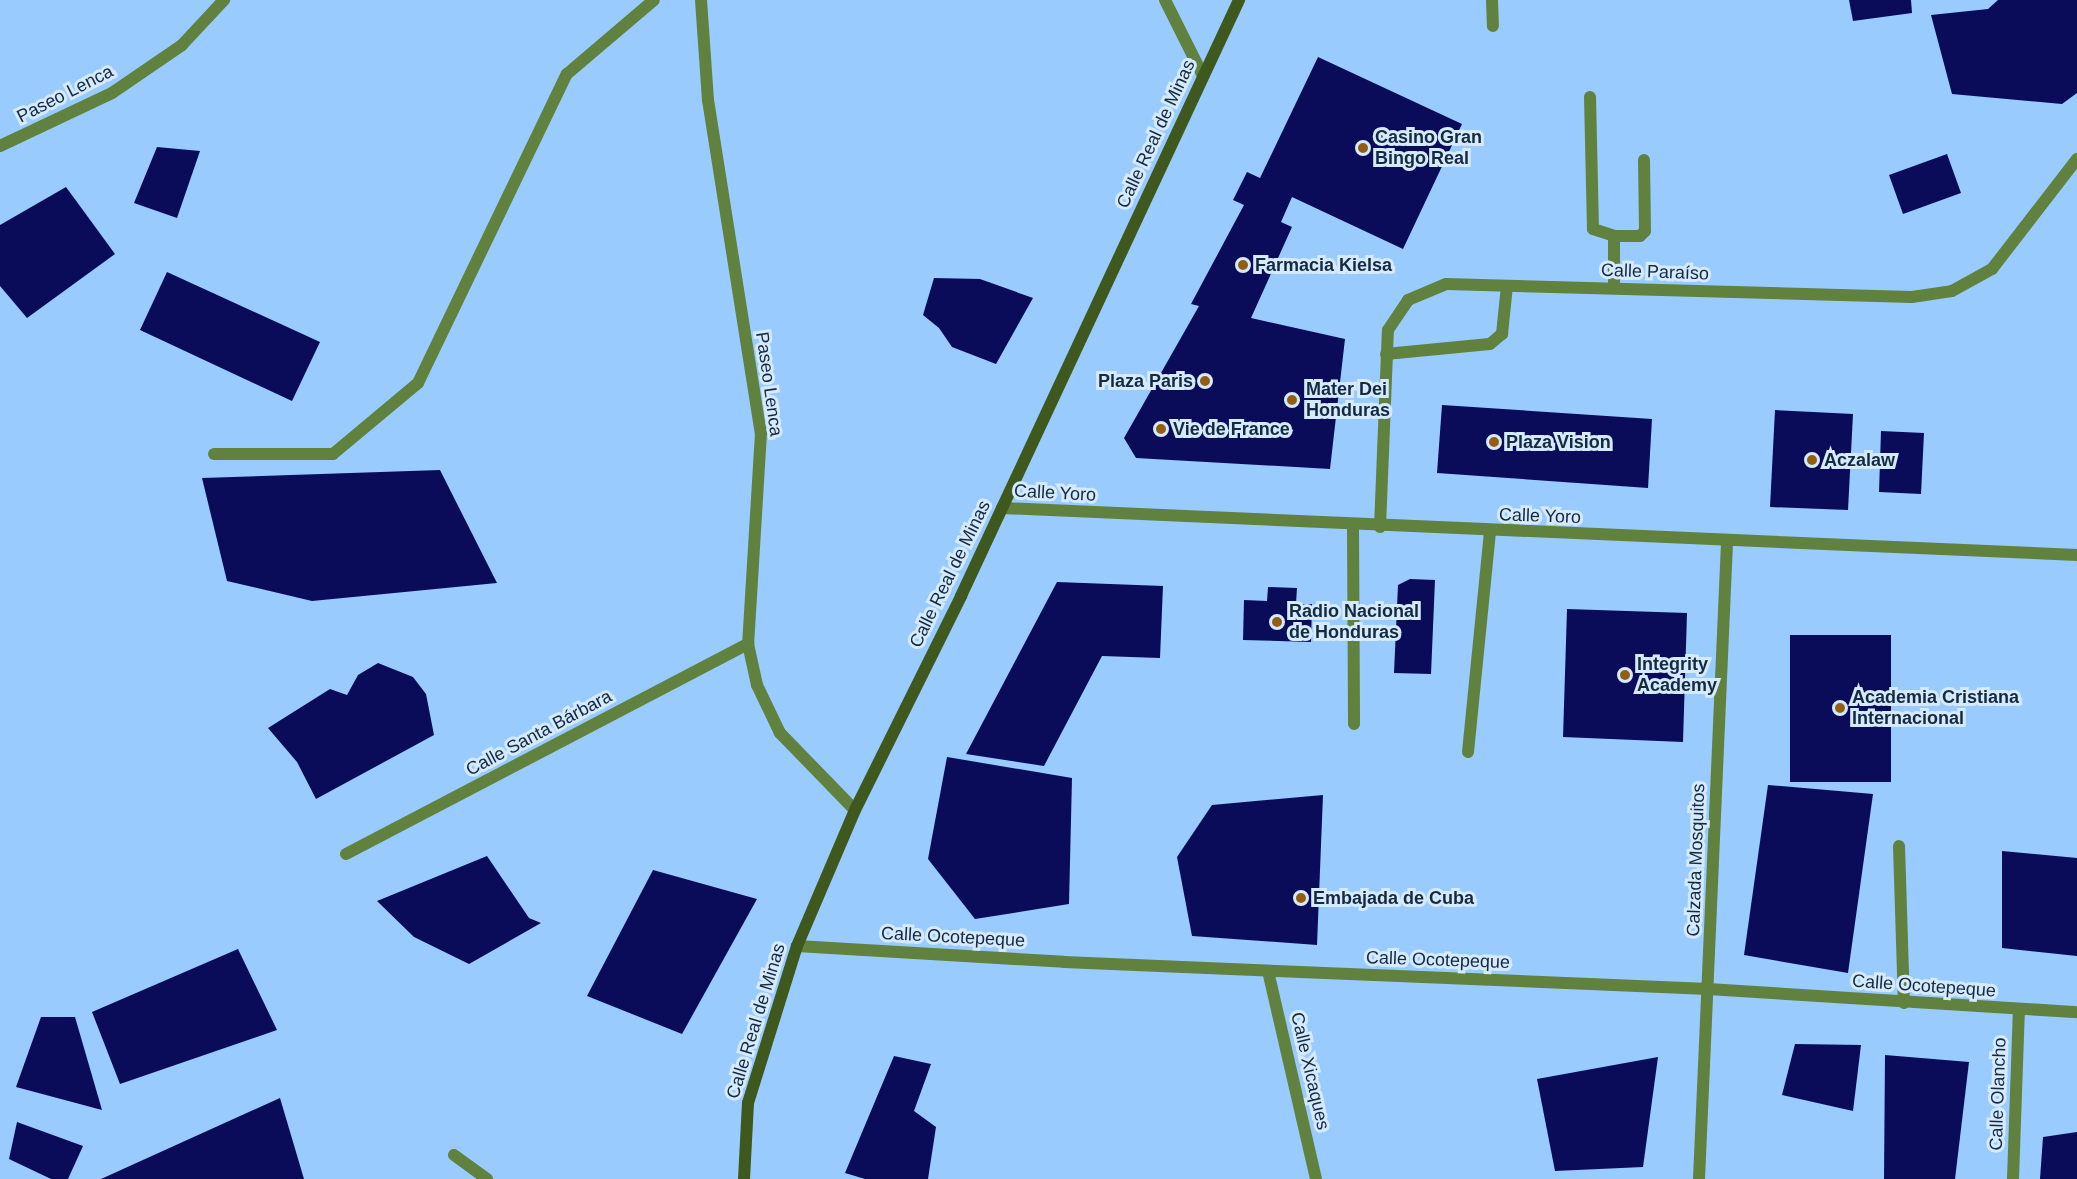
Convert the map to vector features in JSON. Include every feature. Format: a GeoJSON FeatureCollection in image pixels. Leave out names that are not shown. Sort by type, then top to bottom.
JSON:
{"type":"FeatureCollection","features":[{"type":"Feature","properties":{"kind":"street","name":"Paseo Lenca"},"geometry":{"type":"LineString","coordinates":[[0,146],[112,93],[182,45],[224,0]]}},
{"type":"Feature","properties":{"kind":"street"},"geometry":{"type":"LineString","coordinates":[[214,453],[333,454],[418,382],[567,74],[654,0]]}},
{"type":"Feature","properties":{"kind":"street","name":"Paseo Lenca"},"geometry":{"type":"LineString","coordinates":[[701,0],[708,100],[761,433],[748,644],[757,685],[780,733],[855,810]]}},
{"type":"Feature","properties":{"kind":"street"},"geometry":{"type":"LineString","coordinates":[[1165,0],[1203,76]]}},
{"type":"Feature","properties":{"kind":"street","name":"Calle Real de Minas"},"geometry":{"type":"LineString","coordinates":[[744,1179],[748,1103],[797,946],[855,810],[1002,508],[1239,0]]}},
{"type":"Feature","properties":{"kind":"street"},"geometry":{"type":"LineString","coordinates":[[1492,0],[1493,26]]}},
{"type":"Feature","properties":{"kind":"street"},"geometry":{"type":"LineString","coordinates":[[1590,97],[1593,229],[1614,236],[1640,236],[1645,231],[1644,160]]}},
{"type":"Feature","properties":{"kind":"street","name":"Calle Paraíso"},"geometry":{"type":"LineString","coordinates":[[1380,527],[1388,330],[1408,300],[1446,284],[1912,297],[1952,291],[1992,269],[2077,159]]}},
{"type":"Feature","properties":{"kind":"street"},"geometry":{"type":"LineString","coordinates":[[1614,236],[1614,288]]}},
{"type":"Feature","properties":{"kind":"street"},"geometry":{"type":"LineString","coordinates":[[1386,354],[1490,344],[1502,334],[1507,286]]}},
{"type":"Feature","properties":{"kind":"street","name":"Calle Yoro"},"geometry":{"type":"LineString","coordinates":[[1002,508],[1490,532],[2077,555]]}},
{"type":"Feature","properties":{"kind":"street"},"geometry":{"type":"LineString","coordinates":[[1353,526],[1354,724]]}},
{"type":"Feature","properties":{"kind":"street"},"geometry":{"type":"LineString","coordinates":[[1468,752],[1490,532]]}},
{"type":"Feature","properties":{"kind":"street","name":"Calzada Mosquitos"},"geometry":{"type":"LineString","coordinates":[[1699,1179],[1727,542]]}},
{"type":"Feature","properties":{"kind":"street","name":"Calle Santa Bárbara"},"geometry":{"type":"LineString","coordinates":[[346,854],[748,644]]}},
{"type":"Feature","properties":{"kind":"street"},"geometry":{"type":"LineString","coordinates":[[1899,846],[1904,1003]]}},
{"type":"Feature","properties":{"kind":"street","name":"Calle Ocotepeque"},"geometry":{"type":"LineString","coordinates":[[797,946],[1268,971],[1708,989],[2077,1012]]}},
{"type":"Feature","properties":{"kind":"street","name":"Calle Xicaques"},"geometry":{"type":"LineString","coordinates":[[1268,971],[1316,1179]]}},
{"type":"Feature","properties":{"kind":"street","name":"Calle Olancho"},"geometry":{"type":"LineString","coordinates":[[2013,1179],[2019,1010]]}},
{"type":"Feature","properties":{"kind":"street"},"geometry":{"type":"LineString","coordinates":[[454,1155],[487,1179]]}},
{"type":"Feature","properties":{"kind":"building"},"geometry":{"type":"Polygon","coordinates":[[[1849,0],[1911,0],[1912,13],[1853,21],[1849,0]]]}},
{"type":"Feature","properties":{"kind":"building"},"geometry":{"type":"Polygon","coordinates":[[[1998,0],[2077,0],[2077,93],[2062,104],[1952,94],[1931,15],[1988,9],[1998,0]]]}},
{"type":"Feature","properties":{"kind":"building"},"geometry":{"type":"Polygon","coordinates":[[[1318,57],[1462,124],[1403,249],[1292,197],[1281,222],[1292,227],[1251,318],[1345,339],[1330,469],[1136,458],[1124,438],[1199,306],[1191,304],[1244,205],[1233,200],[1247,172],[1260,178],[1318,57]]]}},
{"type":"Feature","properties":{"kind":"building"},"geometry":{"type":"Polygon","coordinates":[[[157,147],[200,151],[177,218],[134,203],[157,147]]]}},
{"type":"Feature","properties":{"kind":"building"},"geometry":{"type":"Polygon","coordinates":[[[1947,154],[1961,193],[1903,214],[1889,175],[1947,154]]]}},
{"type":"Feature","properties":{"kind":"building"},"geometry":{"type":"Polygon","coordinates":[[[66,187],[115,254],[27,318],[0,286],[0,225],[66,187]]]}},
{"type":"Feature","properties":{"kind":"building"},"geometry":{"type":"Polygon","coordinates":[[[167,272],[320,342],[292,401],[140,330],[167,272]]]}},
{"type":"Feature","properties":{"kind":"building"},"geometry":{"type":"Polygon","coordinates":[[[934,278],[980,279],[1033,298],[996,364],[952,347],[939,328],[923,315],[934,278]]]}},
{"type":"Feature","properties":{"kind":"building"},"geometry":{"type":"Polygon","coordinates":[[[1442,405],[1652,419],[1648,488],[1437,473],[1442,405]]]}},
{"type":"Feature","properties":{"kind":"building","name":"Aczalaw"},"geometry":{"type":"Polygon","coordinates":[[[1775,410],[1853,414],[1848,510],[1770,507],[1775,410]]]}},
{"type":"Feature","properties":{"kind":"building"},"geometry":{"type":"Polygon","coordinates":[[[1881,431],[1924,433],[1921,494],[1879,492],[1881,431]]]}},
{"type":"Feature","properties":{"kind":"building"},"geometry":{"type":"Polygon","coordinates":[[[440,470],[497,583],[312,601],[227,581],[202,478],[440,470]]]}},
{"type":"Feature","properties":{"kind":"building"},"geometry":{"type":"Polygon","coordinates":[[[1410,579],[1435,580],[1431,674],[1394,673],[1398,585],[1410,579]]]}},
{"type":"Feature","properties":{"kind":"building"},"geometry":{"type":"Polygon","coordinates":[[[1057,582],[1163,586],[1160,658],[1102,656],[1044,766],[966,754],[1057,582]]]}},
{"type":"Feature","properties":{"kind":"building","name":"Radio Nacional de Honduras"},"geometry":{"type":"Polygon","coordinates":[[[1268,587],[1297,588],[1296,604],[1312,604],[1311,642],[1243,640],[1244,600],[1267,601],[1268,587]]]}},
{"type":"Feature","properties":{"kind":"building","name":"Integrity Academy"},"geometry":{"type":"Polygon","coordinates":[[[1567,609],[1687,613],[1683,742],[1563,737],[1567,609]]]}},
{"type":"Feature","properties":{"kind":"building","name":"Academia Cristiana Internacional"},"geometry":{"type":"Polygon","coordinates":[[[1790,635],[1891,635],[1891,782],[1790,782],[1790,635]]]}},
{"type":"Feature","properties":{"kind":"building"},"geometry":{"type":"Polygon","coordinates":[[[378,663],[413,677],[426,694],[434,735],[316,799],[297,762],[268,728],[330,689],[347,695],[358,675],[378,663]]]}},
{"type":"Feature","properties":{"kind":"building"},"geometry":{"type":"Polygon","coordinates":[[[947,757],[1072,778],[1069,904],[975,919],[928,859],[947,757]]]}},
{"type":"Feature","properties":{"kind":"building"},"geometry":{"type":"Polygon","coordinates":[[[1768,785],[1873,794],[1848,973],[1744,955],[1768,785]]]}},
{"type":"Feature","properties":{"kind":"building"},"geometry":{"type":"Polygon","coordinates":[[[1323,795],[1317,945],[1192,936],[1177,857],[1212,805],[1323,795]]]}},
{"type":"Feature","properties":{"kind":"building"},"geometry":{"type":"Polygon","coordinates":[[[2002,851],[2077,858],[2077,956],[2002,948],[2002,851]]]}},
{"type":"Feature","properties":{"kind":"building"},"geometry":{"type":"Polygon","coordinates":[[[487,856],[529,918],[541,923],[469,964],[414,937],[377,901],[487,856]]]}},
{"type":"Feature","properties":{"kind":"building"},"geometry":{"type":"Polygon","coordinates":[[[653,870],[757,899],[682,1034],[587,996],[653,870]]]}},
{"type":"Feature","properties":{"kind":"building"},"geometry":{"type":"Polygon","coordinates":[[[238,949],[277,1030],[120,1084],[92,1012],[238,949]]]}},
{"type":"Feature","properties":{"kind":"building"},"geometry":{"type":"Polygon","coordinates":[[[41,1017],[75,1017],[102,1110],[16,1087],[41,1017]]]}},
{"type":"Feature","properties":{"kind":"building"},"geometry":{"type":"Polygon","coordinates":[[[1795,1044],[1861,1045],[1853,1111],[1782,1095],[1795,1044]]]}},
{"type":"Feature","properties":{"kind":"building"},"geometry":{"type":"Polygon","coordinates":[[[1885,1055],[1969,1062],[1955,1179],[1884,1179],[1885,1055]]]}},
{"type":"Feature","properties":{"kind":"building"},"geometry":{"type":"Polygon","coordinates":[[[894,1056],[931,1064],[914,1111],[936,1127],[928,1179],[865,1179],[845,1173],[894,1056]]]}},
{"type":"Feature","properties":{"kind":"building"},"geometry":{"type":"Polygon","coordinates":[[[1658,1057],[1643,1167],[1555,1171],[1537,1079],[1658,1057]]]}},
{"type":"Feature","properties":{"kind":"building"},"geometry":{"type":"Polygon","coordinates":[[[280,1098],[304,1179],[101,1179],[280,1098]]]}},
{"type":"Feature","properties":{"kind":"building"},"geometry":{"type":"Polygon","coordinates":[[[17,1122],[83,1146],[68,1179],[51,1179],[9,1159],[17,1122]]]}},
{"type":"Feature","properties":{"kind":"building"},"geometry":{"type":"Polygon","coordinates":[[[2077,1132],[2077,1179],[2040,1179],[2043,1137],[2077,1132]]]}},
{"type":"Feature","properties":{"kind":"place","name":"Casino Gran Bingo Real"},"geometry":{"type":"Point","coordinates":[1363,148]}},
{"type":"Feature","properties":{"kind":"place","name":"Farmacia Kielsa"},"geometry":{"type":"Point","coordinates":[1243,265]}},
{"type":"Feature","properties":{"kind":"place","name":"Plaza Paris"},"geometry":{"type":"Point","coordinates":[1205,381]}},
{"type":"Feature","properties":{"kind":"place","name":"Mater Dei Honduras"},"geometry":{"type":"Point","coordinates":[1292,400]}},
{"type":"Feature","properties":{"kind":"place","name":"Vie de France"},"geometry":{"type":"Point","coordinates":[1161,429]}},
{"type":"Feature","properties":{"kind":"place","name":"Plaza Vision"},"geometry":{"type":"Point","coordinates":[1494,442]}},
{"type":"Feature","properties":{"kind":"place","name":"Aczalaw"},"geometry":{"type":"Point","coordinates":[1812,460]}},
{"type":"Feature","properties":{"kind":"place","name":"Radio Nacional de Honduras"},"geometry":{"type":"Point","coordinates":[1277,622]}},
{"type":"Feature","properties":{"kind":"place","name":"Integrity Academy"},"geometry":{"type":"Point","coordinates":[1625,675]}},
{"type":"Feature","properties":{"kind":"place","name":"Academia Cristiana Internacional"},"geometry":{"type":"Point","coordinates":[1840,708]}},
{"type":"Feature","properties":{"kind":"place","name":"Embajada de Cuba"},"geometry":{"type":"Point","coordinates":[1301,898]}}]}
